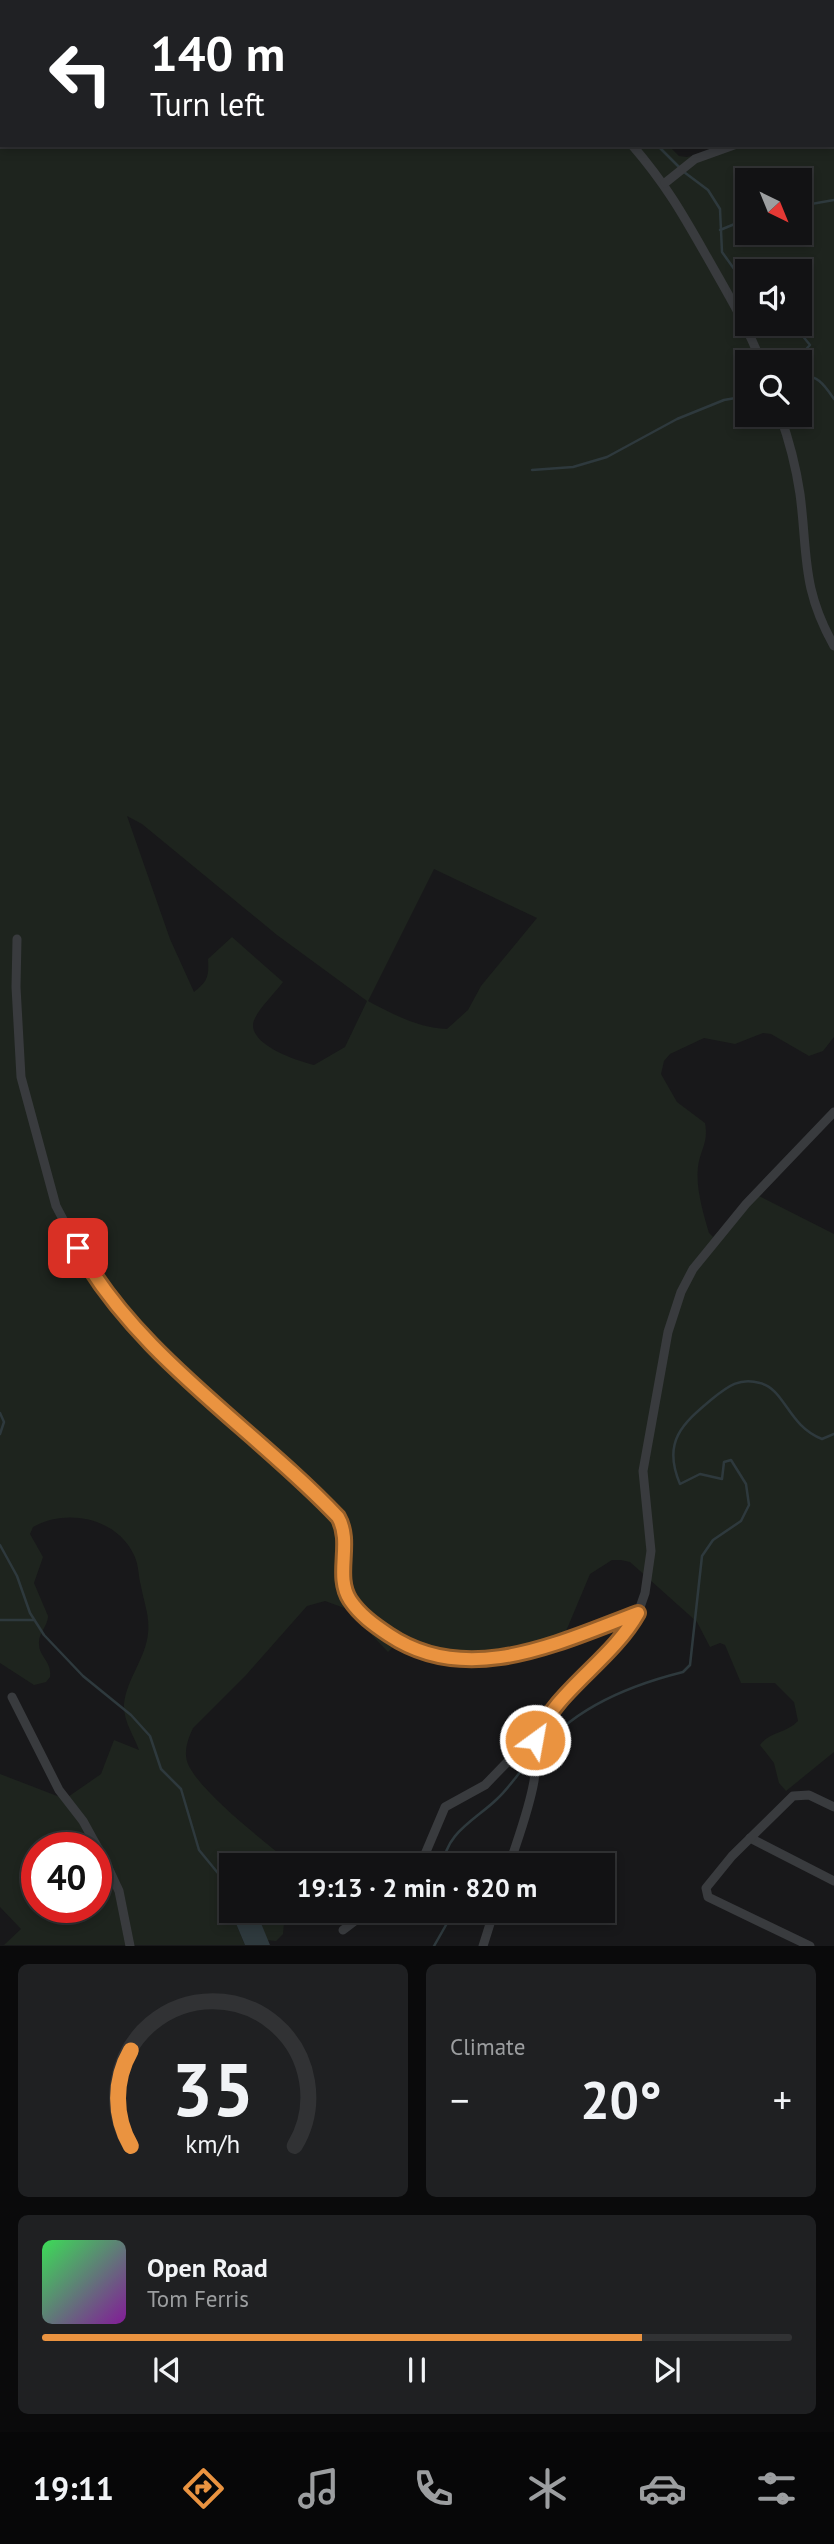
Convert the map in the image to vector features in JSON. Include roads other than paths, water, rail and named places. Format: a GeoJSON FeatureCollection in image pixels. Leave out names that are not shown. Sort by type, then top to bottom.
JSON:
{"type":"FeatureCollection","features":[{"type":"Feature","properties":{"kind":"street"},"geometry":{"type":"LineString","coordinates":[[634,147],[665,183],[740,314],[756,350]]}},
{"type":"Feature","properties":{"kind":"street"},"geometry":{"type":"LineString","coordinates":[[665,183],[695,159],[728,147]]}},
{"type":"Feature","properties":{"kind":"street"},"geometry":{"type":"LineString","coordinates":[[783,427],[800,495],[805,573],[817,613],[834,646]]}},
{"type":"Feature","properties":{"kind":"street"},"geometry":{"type":"LineString","coordinates":[[17,939],[19,1061],[56,1206],[95,1280],[104,1290],[198,1390],[338,1517],[344,1532],[344,1589],[356,1609],[402,1644],[425,1653],[468,1661],[489,1661],[520,1654],[638,1613]]}},
{"type":"Feature","properties":{"kind":"street"},"geometry":{"type":"LineString","coordinates":[[513,1853],[530,1801],[536,1764],[535,1745],[548,1716],[624,1636],[638,1613],[648,1583],[651,1551],[643,1471],[668,1332],[681,1292],[693,1269],[746,1204],[834,1112]]}},
{"type":"Feature","properties":{"kind":"street"},"geometry":{"type":"LineString","coordinates":[[12,1697],[59,1790],[83,1821],[105,1861],[119,1891],[130,1945]]}},
{"type":"Feature","properties":{"kind":"street"},"geometry":{"type":"LineString","coordinates":[[425,1853],[445,1807],[485,1785],[516,1753],[535,1745]]}},
{"type":"Feature","properties":{"kind":"street"},"geometry":{"type":"LineString","coordinates":[[810,1945],[708,1897],[706,1888],[750,1838],[789,1800],[804,1794],[834,1807]]}},
{"type":"Feature","properties":{"kind":"street"},"geometry":{"type":"LineString","coordinates":[[750,1838],[834,1881]]}},
{"type":"Feature","properties":{"kind":"street"},"geometry":{"type":"LineString","coordinates":[[343,1930],[352,1923]]}},
{"type":"Feature","properties":{"kind":"street"},"geometry":{"type":"LineString","coordinates":[[483,1945],[490,1923]]}},
{"type":"Feature","properties":{"kind":"waterway"},"geometry":{"type":"LineString","coordinates":[[659,147],[679,167]]}},
{"type":"Feature","properties":{"kind":"waterway"},"geometry":{"type":"LineString","coordinates":[[684,172],[708,190],[720,209],[722,252],[735,270]]}},
{"type":"Feature","properties":{"kind":"waterway"},"geometry":{"type":"LineString","coordinates":[[812,204],[834,200]]}},
{"type":"Feature","properties":{"kind":"waterway"},"geometry":{"type":"LineString","coordinates":[[720,230],[735,224]]}},
{"type":"Feature","properties":{"kind":"waterway"},"geometry":{"type":"LineString","coordinates":[[803,336],[810,345],[805,350]]}},
{"type":"Feature","properties":{"kind":"waterway"},"geometry":{"type":"LineString","coordinates":[[812,377],[824,385],[834,399]]}},
{"type":"Feature","properties":{"kind":"waterway"},"geometry":{"type":"LineString","coordinates":[[532,470],[573,467],[607,457],[677,419],[735,398]]}},
{"type":"Feature","properties":{"kind":"waterway"},"geometry":{"type":"LineString","coordinates":[[539,1753],[568,1723],[585,1711],[623,1691],[683,1672],[690,1665],[702,1556],[713,1540],[741,1521],[749,1505],[746,1484],[731,1460],[724,1462],[722,1479],[700,1474],[680,1484],[673,1457],[674,1445],[692,1417],[729,1387],[740,1382],[753,1381],[775,1392],[801,1426],[811,1433],[822,1439],[834,1434]]}},
{"type":"Feature","properties":{"kind":"waterway"},"geometry":{"type":"LineString","coordinates":[[0,1413],[4,1422],[0,1434]]}},
{"type":"Feature","properties":{"kind":"waterway"},"geometry":{"type":"LineString","coordinates":[[0,1545],[17,1576],[30,1613],[44,1635],[83,1676],[131,1715],[150,1736],[161,1769],[181,1789],[199,1850],[219,1874]]}},
{"type":"Feature","properties":{"kind":"waterway"},"geometry":{"type":"LineString","coordinates":[[0,1620],[34,1620]]}},
{"type":"Feature","properties":{"kind":"waterway"},"geometry":{"type":"LineString","coordinates":[[446,1853],[455,1836],[502,1794],[533,1757]]}},
{"type":"Feature","properties":{"kind":"waterway"},"geometry":{"type":"LineString","coordinates":[[434,1946],[446,1923]]}}]}
